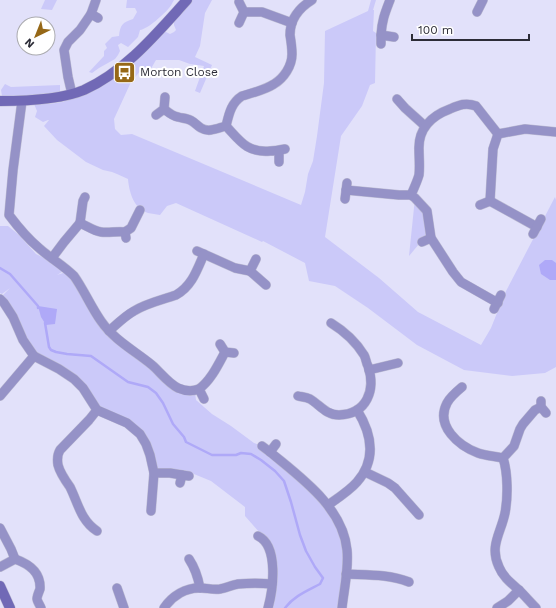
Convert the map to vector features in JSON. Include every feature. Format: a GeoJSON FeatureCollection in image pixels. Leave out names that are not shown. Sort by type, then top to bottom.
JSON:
{"type":"FeatureCollection","features":[{"type":"Feature","properties":{"kind":"street"},"geometry":{"type":"LineString","coordinates":[[72,94],[64,50],[68,42],[87,22],[95,16],[96,0]]}},
{"type":"Feature","properties":{"kind":"street"},"geometry":{"type":"LineString","coordinates":[[0,101],[46,99],[72,94],[102,80],[131,59],[187,0]]}},
{"type":"Feature","properties":{"kind":"street"},"geometry":{"type":"LineString","coordinates":[[226,126],[232,106],[238,99],[242,96],[272,85],[285,73],[292,58],[290,35],[292,23],[299,10],[311,0]]}},
{"type":"Feature","properties":{"kind":"street"},"geometry":{"type":"LineString","coordinates":[[390,0],[383,16],[381,40],[394,37]]}},
{"type":"Feature","properties":{"kind":"street"},"geometry":{"type":"LineString","coordinates":[[239,2],[244,12]]}},
{"type":"Feature","properties":{"kind":"street"},"geometry":{"type":"LineString","coordinates":[[477,12],[486,2]]}},
{"type":"Feature","properties":{"kind":"street"},"geometry":{"type":"LineString","coordinates":[[244,12],[262,12],[292,23]]}},
{"type":"Feature","properties":{"kind":"street"},"geometry":{"type":"LineString","coordinates":[[239,22],[244,12]]}},
{"type":"Feature","properties":{"kind":"street"},"geometry":{"type":"LineString","coordinates":[[156,115],[164,109],[165,97]]}},
{"type":"Feature","properties":{"kind":"street"},"geometry":{"type":"LineString","coordinates":[[397,99],[425,126]]}},
{"type":"Feature","properties":{"kind":"street"},"geometry":{"type":"LineString","coordinates":[[22,101],[13,170],[4,216],[40,249],[74,276],[101,321],[109,331],[178,388],[187,391],[199,389],[216,368],[226,350]]}},
{"type":"Feature","properties":{"kind":"street"},"geometry":{"type":"LineString","coordinates":[[411,195],[418,175],[419,144],[422,132],[430,120],[438,114],[460,105],[468,104],[476,106],[498,134]]}},
{"type":"Feature","properties":{"kind":"street"},"geometry":{"type":"LineString","coordinates":[[164,109],[172,115],[191,120],[205,130],[213,130],[226,126]]}},
{"type":"Feature","properties":{"kind":"street"},"geometry":{"type":"LineString","coordinates":[[226,126],[244,145],[249,148],[260,151],[282,150],[279,162]]}},
{"type":"Feature","properties":{"kind":"street"},"geometry":{"type":"LineString","coordinates":[[498,134],[525,129],[556,132]]}},
{"type":"Feature","properties":{"kind":"street"},"geometry":{"type":"LineString","coordinates":[[490,201],[493,149],[498,134]]}},
{"type":"Feature","properties":{"kind":"street"},"geometry":{"type":"LineString","coordinates":[[346,191],[411,195],[426,211],[431,238],[461,282],[498,302]]}},
{"type":"Feature","properties":{"kind":"street"},"geometry":{"type":"LineString","coordinates":[[52,258],[80,223],[84,197]]}},
{"type":"Feature","properties":{"kind":"street"},"geometry":{"type":"LineString","coordinates":[[480,205],[490,201]]}},
{"type":"Feature","properties":{"kind":"street"},"geometry":{"type":"LineString","coordinates":[[490,201],[537,227]]}},
{"type":"Feature","properties":{"kind":"street"},"geometry":{"type":"LineString","coordinates":[[80,223],[99,232],[107,233],[115,231],[126,235],[140,210]]}},
{"type":"Feature","properties":{"kind":"street"},"geometry":{"type":"LineString","coordinates":[[422,242],[431,238]]}},
{"type":"Feature","properties":{"kind":"street"},"geometry":{"type":"LineString","coordinates":[[109,331],[134,310],[181,292],[190,284],[201,253],[235,268],[250,271],[267,285]]}},
{"type":"Feature","properties":{"kind":"street"},"geometry":{"type":"LineString","coordinates":[[250,271],[256,259]]}},
{"type":"Feature","properties":{"kind":"street"},"geometry":{"type":"LineString","coordinates":[[0,299],[13,317],[24,340],[34,356],[74,379],[83,388],[97,410],[127,423],[140,434],[150,455],[154,473],[152,512]]}},
{"type":"Feature","properties":{"kind":"street"},"geometry":{"type":"LineString","coordinates":[[297,396],[307,398],[328,412],[340,415],[357,410],[366,400],[371,389],[369,370],[364,356],[338,327],[330,323]]}},
{"type":"Feature","properties":{"kind":"street"},"geometry":{"type":"LineString","coordinates":[[0,396],[34,356]]}},
{"type":"Feature","properties":{"kind":"street"},"geometry":{"type":"LineString","coordinates":[[369,370],[398,363]]}},
{"type":"Feature","properties":{"kind":"street"},"geometry":{"type":"LineString","coordinates":[[463,387],[450,398],[445,409],[444,415],[447,429],[457,440],[470,449],[483,454],[503,458]]}},
{"type":"Feature","properties":{"kind":"street"},"geometry":{"type":"LineString","coordinates":[[199,389],[204,399]]}},
{"type":"Feature","properties":{"kind":"street"},"geometry":{"type":"LineString","coordinates":[[503,458],[514,446],[523,424],[535,410],[543,407]]}},
{"type":"Feature","properties":{"kind":"street"},"geometry":{"type":"LineString","coordinates":[[97,410],[60,450],[57,456],[58,465],[62,475],[70,488],[82,516],[88,525],[99,530]]}},
{"type":"Feature","properties":{"kind":"street"},"geometry":{"type":"LineString","coordinates":[[328,505],[357,483],[365,472],[370,455],[370,438],[357,410]]}},
{"type":"Feature","properties":{"kind":"street"},"geometry":{"type":"LineString","coordinates":[[270,452],[276,444]]}},
{"type":"Feature","properties":{"kind":"street"},"geometry":{"type":"LineString","coordinates":[[262,446],[319,494],[328,505],[342,531],[346,543],[347,557],[342,608]]}},
{"type":"Feature","properties":{"kind":"street"},"geometry":{"type":"LineString","coordinates":[[503,458],[507,475],[506,507],[495,543],[496,560],[504,576],[536,608]]}},
{"type":"Feature","properties":{"kind":"street"},"geometry":{"type":"LineString","coordinates":[[365,472],[395,488],[420,516]]}},
{"type":"Feature","properties":{"kind":"street"},"geometry":{"type":"LineString","coordinates":[[154,473],[170,473],[184,478]]}},
{"type":"Feature","properties":{"kind":"street"},"geometry":{"type":"LineString","coordinates":[[0,528],[15,559]]}},
{"type":"Feature","properties":{"kind":"street"},"geometry":{"type":"LineString","coordinates":[[256,536],[263,539],[270,552],[272,564],[272,584],[268,608]]}},
{"type":"Feature","properties":{"kind":"street"},"geometry":{"type":"LineString","coordinates":[[189,558],[194,565],[200,588]]}},
{"type":"Feature","properties":{"kind":"street"},"geometry":{"type":"LineString","coordinates":[[0,568],[15,559],[30,566],[36,572],[40,581],[40,589],[37,599],[41,608]]}},
{"type":"Feature","properties":{"kind":"street"},"geometry":{"type":"LineString","coordinates":[[346,574],[379,575],[410,582]]}},
{"type":"Feature","properties":{"kind":"street"},"geometry":{"type":"LineString","coordinates":[[164,608],[177,594],[191,589],[217,589],[242,584],[272,584]]}},
{"type":"Feature","properties":{"kind":"street"},"geometry":{"type":"LineString","coordinates":[[0,586],[10,608]]}},
{"type":"Feature","properties":{"kind":"street"},"geometry":{"type":"LineString","coordinates":[[118,587],[124,608]]}},
{"type":"Feature","properties":{"kind":"street"},"geometry":{"type":"LineString","coordinates":[[497,608],[508,601],[519,590]]}},
{"type":"Feature","properties":{"kind":"shaded area"},"geometry":{"type":"Polygon","coordinates":[[[45,0],[57,0],[52,10],[41,9],[45,0]]]}},
{"type":"Feature","properties":{"kind":"shaded area"},"geometry":{"type":"Polygon","coordinates":[[[127,0],[174,0],[170,7],[160,17],[147,27],[140,30],[138,37],[128,47],[121,43],[118,45],[120,51],[115,59],[92,73],[89,72],[104,56],[104,51],[107,48],[105,44],[112,37],[119,36],[120,29],[123,24],[133,19],[137,12],[135,8],[126,8],[127,0]]]}},
{"type":"Feature","properties":{"kind":"shaded area"},"geometry":{"type":"Polygon","coordinates":[[[189,0],[212,0],[205,13],[200,46],[195,57],[212,65],[200,93],[195,91],[204,66],[190,64],[179,60],[156,60],[149,72],[142,69],[131,82],[114,119],[115,129],[121,135],[132,134],[301,205],[308,174],[313,161],[317,136],[324,83],[325,31],[368,11],[371,0],[376,0],[373,10],[373,31],[376,33],[375,83],[370,85],[362,106],[341,136],[325,237],[379,278],[418,312],[481,345],[491,328],[505,293],[555,197],[556,367],[545,373],[512,376],[464,370],[417,345],[368,308],[335,286],[309,281],[305,263],[263,241],[262,242],[176,203],[167,206],[160,215],[143,211],[133,199],[128,179],[86,162],[57,140],[44,126],[49,120],[43,122],[35,117],[37,111],[34,104],[46,101],[49,104],[63,102],[110,80],[164,31],[170,34],[174,32],[176,30],[174,22],[189,0]]]}},
{"type":"Feature","properties":{"kind":"shaded area"},"geometry":{"type":"Polygon","coordinates":[[[5,84],[11,87],[60,85],[60,92],[20,96],[2,96],[1,90],[5,84]]]}},
{"type":"Feature","properties":{"kind":"shaded area"},"geometry":{"type":"Polygon","coordinates":[[[415,198],[427,210],[431,238],[419,244],[409,256],[415,198]]]}},
{"type":"Feature","properties":{"kind":"shaded area"},"geometry":{"type":"Polygon","coordinates":[[[0,226],[8,226],[19,235],[36,254],[67,269],[57,275],[69,271],[109,330],[151,367],[195,393],[196,400],[212,414],[254,443],[268,448],[319,495],[342,531],[346,574],[341,608],[264,608],[269,584],[269,552],[260,533],[245,516],[245,507],[211,481],[189,472],[154,473],[140,434],[97,410],[74,379],[34,356],[0,298],[10,288],[2,294],[0,293],[0,226]]]}},
{"type":"Feature","properties":{"kind":"shaded area"},"geometry":{"type":"Polygon","coordinates":[[[545,260],[552,260],[556,263],[556,280],[550,280],[541,274],[539,265],[545,260]]]}},
{"type":"Feature","properties":{"kind":"shaded area"},"geometry":{"type":"Polygon","coordinates":[[[38,306],[57,309],[55,324],[46,325],[41,317],[38,306]]]}},
{"type":"Feature","properties":{"kind":"waterway"},"geometry":{"type":"LineString","coordinates":[[0,268],[10,274],[38,306],[38,308]]}},
{"type":"Feature","properties":{"kind":"waterway"},"geometry":{"type":"LineString","coordinates":[[45,323],[49,347],[51,350],[67,354],[91,356],[128,382],[148,387],[156,393],[163,403],[173,424],[184,437],[186,442],[212,455],[236,455],[241,453],[251,454],[275,471],[284,481],[306,551],[323,578],[320,584],[297,597],[285,608]]}},
{"type":"Feature","properties":{"kind":"place","name":"Morton Close"},"geometry":{"type":"Point","coordinates":[124,72]}}]}
